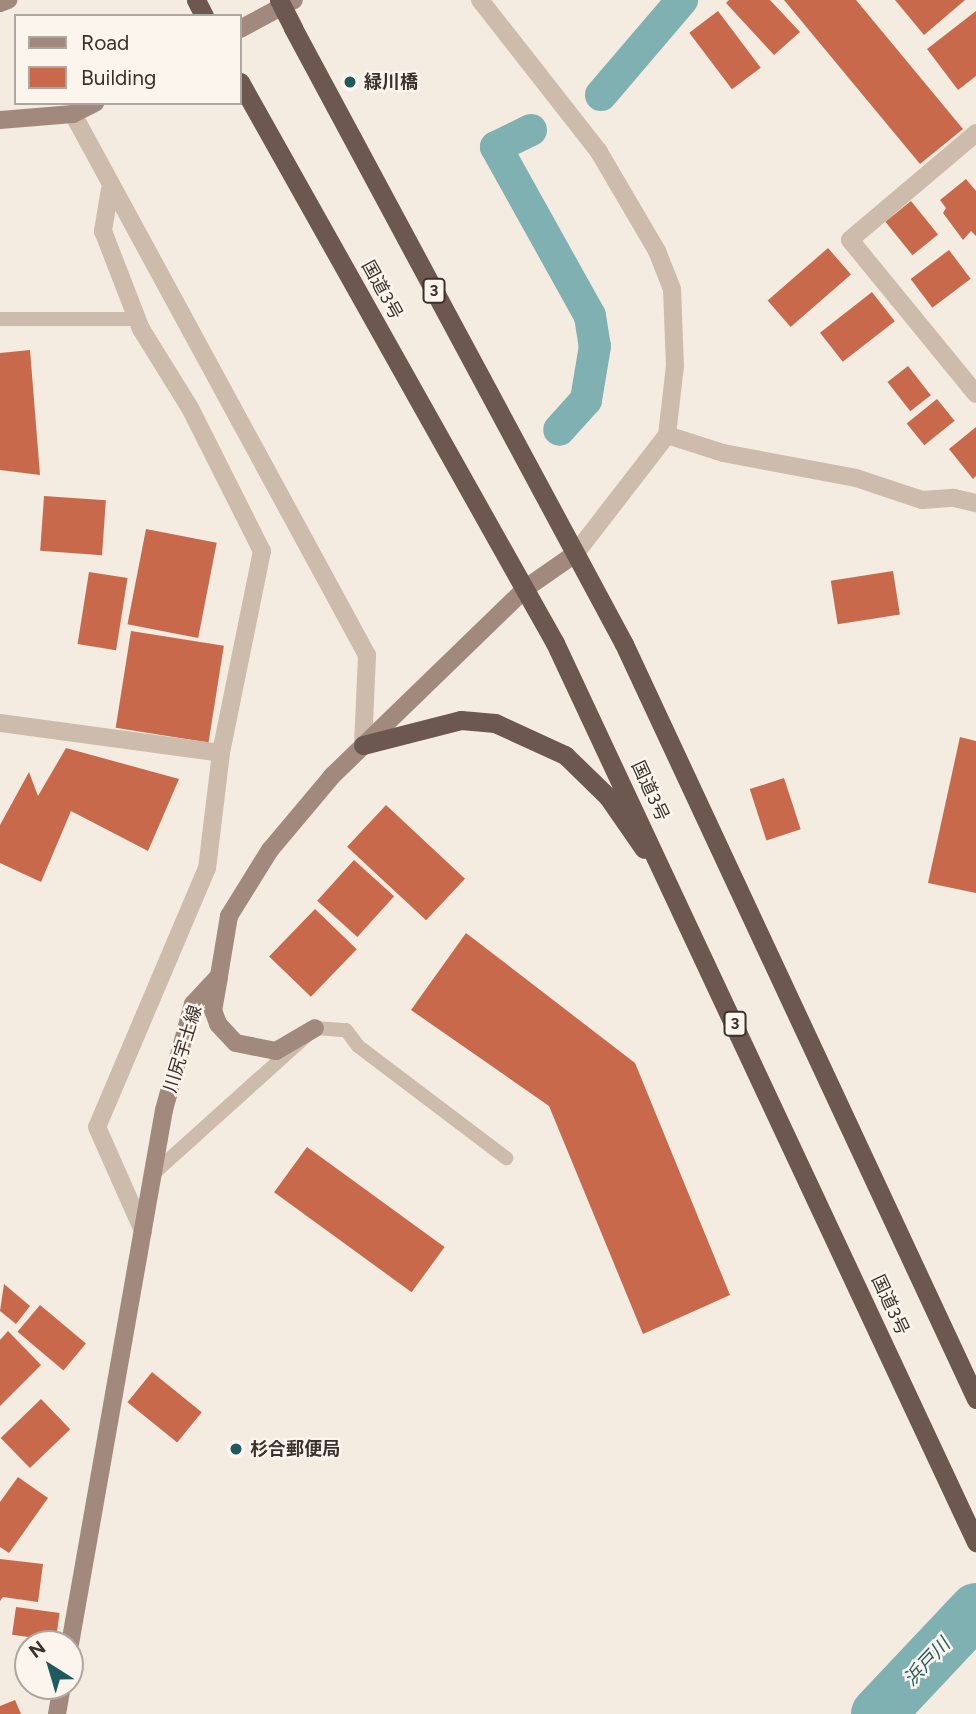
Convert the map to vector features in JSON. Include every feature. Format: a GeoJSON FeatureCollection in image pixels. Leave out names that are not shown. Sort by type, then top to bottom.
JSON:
{"type":"FeatureCollection","features":[{"type":"Feature","properties":{"kind":"highway","name":"3"},"geometry":{"type":"LineString","coordinates":[[279,0],[624,644],[976,1399]]}},
{"type":"Feature","properties":{"kind":"highway","name":"国道3号"},"geometry":{"type":"LineString","coordinates":[[242,86],[526,588],[671,887],[976,1542]]}},
{"type":"Feature","properties":{"kind":"highway"},"geometry":{"type":"LineString","coordinates":[[363,745],[461,720],[495,723],[523,734],[565,755],[608,797],[671,887]]}},
{"type":"Feature","properties":{"kind":"main road"},"geometry":{"type":"LineString","coordinates":[[0,3],[8,0]]}},
{"type":"Feature","properties":{"kind":"main road"},"geometry":{"type":"LineString","coordinates":[[242,28],[294,0]]}},
{"type":"Feature","properties":{"kind":"main road"},"geometry":{"type":"LineString","coordinates":[[0,120],[73,114],[91,105]]}},
{"type":"Feature","properties":{"kind":"main road"},"geometry":{"type":"LineString","coordinates":[[315,1028],[276,1051],[236,1043],[218,1024],[213,1010],[229,916],[270,850],[363,745],[526,588],[575,554]]}},
{"type":"Feature","properties":{"kind":"main road","name":"川尻宇土線"},"geometry":{"type":"LineString","coordinates":[[72,1630],[164,1110],[193,1004],[219,976]]}},
{"type":"Feature","properties":{"kind":"street"},"geometry":{"type":"LineString","coordinates":[[480,0],[599,152],[657,251],[672,289],[675,366],[667,435],[575,554]]}},
{"type":"Feature","properties":{"kind":"street"},"geometry":{"type":"LineString","coordinates":[[73,114],[110,189],[367,654],[363,745]]}},
{"type":"Feature","properties":{"kind":"street"},"geometry":{"type":"LineString","coordinates":[[976,133],[850,240],[976,394]]}},
{"type":"Feature","properties":{"kind":"street"},"geometry":{"type":"LineString","coordinates":[[110,189],[103,231],[137,319],[190,408],[262,551],[220,753],[207,867],[97,1127],[143,1231]]}},
{"type":"Feature","properties":{"kind":"street"},"geometry":{"type":"LineString","coordinates":[[667,435],[723,453],[856,478],[922,500],[954,498],[976,503]]}},
{"type":"Feature","properties":{"kind":"street"},"geometry":{"type":"LineString","coordinates":[[0,723],[220,753]]}},
{"type":"Feature","properties":{"kind":"lane"},"geometry":{"type":"LineString","coordinates":[[0,319],[137,319]]}},
{"type":"Feature","properties":{"kind":"lane"},"geometry":{"type":"LineString","coordinates":[[153,1174],[315,1028],[346,1030],[358,1046],[506,1158]]}},
{"type":"Feature","properties":{"kind":"building"},"geometry":{"type":"Polygon","coordinates":[[[729,0],[770,0],[800,32],[774,55],[726,3],[729,0]]]}},
{"type":"Feature","properties":{"kind":"building"},"geometry":{"type":"Polygon","coordinates":[[[784,0],[856,0],[963,129],[920,164],[784,0]]]}},
{"type":"Feature","properties":{"kind":"building"},"geometry":{"type":"Polygon","coordinates":[[[895,0],[965,0],[924,35],[895,0]]]}},
{"type":"Feature","properties":{"kind":"building"},"geometry":{"type":"Polygon","coordinates":[[[718,11],[761,68],[732,89],[689,33],[718,11]]]}},
{"type":"Feature","properties":{"kind":"building"},"geometry":{"type":"Polygon","coordinates":[[[976,11],[976,76],[958,90],[927,49],[976,11]]]}},
{"type":"Feature","properties":{"kind":"building"},"geometry":{"type":"Polygon","coordinates":[[[966,179],[976,191],[976,236],[971,231],[963,240],[943,213],[946,208],[940,200],[966,179]]]}},
{"type":"Feature","properties":{"kind":"building"},"geometry":{"type":"Polygon","coordinates":[[[911,201],[938,234],[912,255],[885,222],[911,201]]]}},
{"type":"Feature","properties":{"kind":"building"},"geometry":{"type":"Polygon","coordinates":[[[828,248],[851,274],[791,327],[768,300],[828,248]]]}},
{"type":"Feature","properties":{"kind":"building"},"geometry":{"type":"Polygon","coordinates":[[[949,250],[971,279],[932,308],[911,279],[949,250]]]}},
{"type":"Feature","properties":{"kind":"building"},"geometry":{"type":"Polygon","coordinates":[[[872,292],[895,321],[843,362],[820,333],[872,292]]]}},
{"type":"Feature","properties":{"kind":"building"},"geometry":{"type":"Polygon","coordinates":[[[30,350],[40,475],[0,470],[0,353],[30,350]]]}},
{"type":"Feature","properties":{"kind":"building"},"geometry":{"type":"Polygon","coordinates":[[[908,366],[931,395],[910,411],[888,382],[908,366]]]}},
{"type":"Feature","properties":{"kind":"building"},"geometry":{"type":"Polygon","coordinates":[[[937,399],[955,421],[924,445],[907,424],[937,399]]]}},
{"type":"Feature","properties":{"kind":"building"},"geometry":{"type":"Polygon","coordinates":[[[976,427],[976,476],[973,479],[949,449],[976,427]]]}},
{"type":"Feature","properties":{"kind":"building"},"geometry":{"type":"Polygon","coordinates":[[[44,496],[106,500],[102,555],[40,551],[44,496]]]}},
{"type":"Feature","properties":{"kind":"building"},"geometry":{"type":"Polygon","coordinates":[[[146,529],[217,543],[198,638],[127,624],[146,529]]]}},
{"type":"Feature","properties":{"kind":"building"},"geometry":{"type":"Polygon","coordinates":[[[893,571],[900,614],[838,624],[831,581],[893,571]]]}},
{"type":"Feature","properties":{"kind":"building"},"geometry":{"type":"Polygon","coordinates":[[[89,572],[128,578],[116,650],[78,644],[89,572]]]}},
{"type":"Feature","properties":{"kind":"building"},"geometry":{"type":"Polygon","coordinates":[[[131,631],[224,646],[209,742],[116,728],[131,631]]]}},
{"type":"Feature","properties":{"kind":"building"},"geometry":{"type":"Polygon","coordinates":[[[960,737],[976,741],[976,893],[928,883],[960,737]]]}},
{"type":"Feature","properties":{"kind":"building"},"geometry":{"type":"Polygon","coordinates":[[[66,748],[179,779],[148,851],[71,811],[41,882],[0,863],[0,825],[29,772],[38,796],[66,748]]]}},
{"type":"Feature","properties":{"kind":"building"},"geometry":{"type":"Polygon","coordinates":[[[784,778],[801,829],[766,840],[750,789],[784,778]]]}},
{"type":"Feature","properties":{"kind":"building"},"geometry":{"type":"Polygon","coordinates":[[[386,805],[465,879],[426,920],[347,847],[386,805]]]}},
{"type":"Feature","properties":{"kind":"building"},"geometry":{"type":"Polygon","coordinates":[[[354,860],[394,896],[357,937],[317,901],[354,860]]]}},
{"type":"Feature","properties":{"kind":"building"},"geometry":{"type":"Polygon","coordinates":[[[315,909],[357,949],[311,997],[269,956],[315,909]]]}},
{"type":"Feature","properties":{"kind":"building"},"geometry":{"type":"Polygon","coordinates":[[[466,933],[635,1063],[730,1295],[643,1334],[549,1106],[411,1010],[466,933]]]}},
{"type":"Feature","properties":{"kind":"building"},"geometry":{"type":"Polygon","coordinates":[[[307,1147],[445,1247],[412,1292],[274,1192],[307,1147]]]}},
{"type":"Feature","properties":{"kind":"building"},"geometry":{"type":"Polygon","coordinates":[[[4,1284],[30,1306],[16,1324],[0,1311],[4,1284]]]}},
{"type":"Feature","properties":{"kind":"building"},"geometry":{"type":"Polygon","coordinates":[[[40,1305],[86,1344],[63,1370],[18,1332],[40,1305]]]}},
{"type":"Feature","properties":{"kind":"building"},"geometry":{"type":"Polygon","coordinates":[[[8,1331],[41,1365],[0,1406],[0,1340],[8,1331]]]}},
{"type":"Feature","properties":{"kind":"building"},"geometry":{"type":"Polygon","coordinates":[[[152,1372],[202,1412],[177,1443],[127,1402],[152,1372]]]}},
{"type":"Feature","properties":{"kind":"building"},"geometry":{"type":"Polygon","coordinates":[[[41,1399],[70,1429],[30,1468],[1,1438],[41,1399]]]}},
{"type":"Feature","properties":{"kind":"building"},"geometry":{"type":"Polygon","coordinates":[[[18,1477],[48,1498],[9,1553],[0,1547],[0,1502],[18,1477]]]}},
{"type":"Feature","properties":{"kind":"building"},"geometry":{"type":"Polygon","coordinates":[[[0,1559],[43,1564],[38,1602],[3,1597],[0,1601],[0,1559]]]}},
{"type":"Feature","properties":{"kind":"building"},"geometry":{"type":"Polygon","coordinates":[[[16,1607],[60,1613],[57,1630],[14,1630],[12,1635],[16,1607]]]}},
{"type":"Feature","properties":{"kind":"building"},"geometry":{"type":"Polygon","coordinates":[[[15,1700],[21,1714],[0,1714],[0,1706],[15,1700]]]}},
{"type":"Feature","properties":{"kind":"waterway"},"geometry":{"type":"LineString","coordinates":[[601,95],[682,0]]}},
{"type":"Feature","properties":{"kind":"waterway"},"geometry":{"type":"LineString","coordinates":[[531,130],[496,147],[590,316],[595,346],[586,400],[559,430]]}},
{"type":"Feature","properties":{"kind":"waterway","name":"浜戸川"},"geometry":{"type":"LineString","coordinates":[[878,1714],[976,1610]]}},
{"type":"Feature","properties":{"kind":"place","name":"緑川橋"},"geometry":{"type":"Point","coordinates":[350,82]}},
{"type":"Feature","properties":{"kind":"place","name":"杉合郵便局"},"geometry":{"type":"Point","coordinates":[236,1449]}}]}
